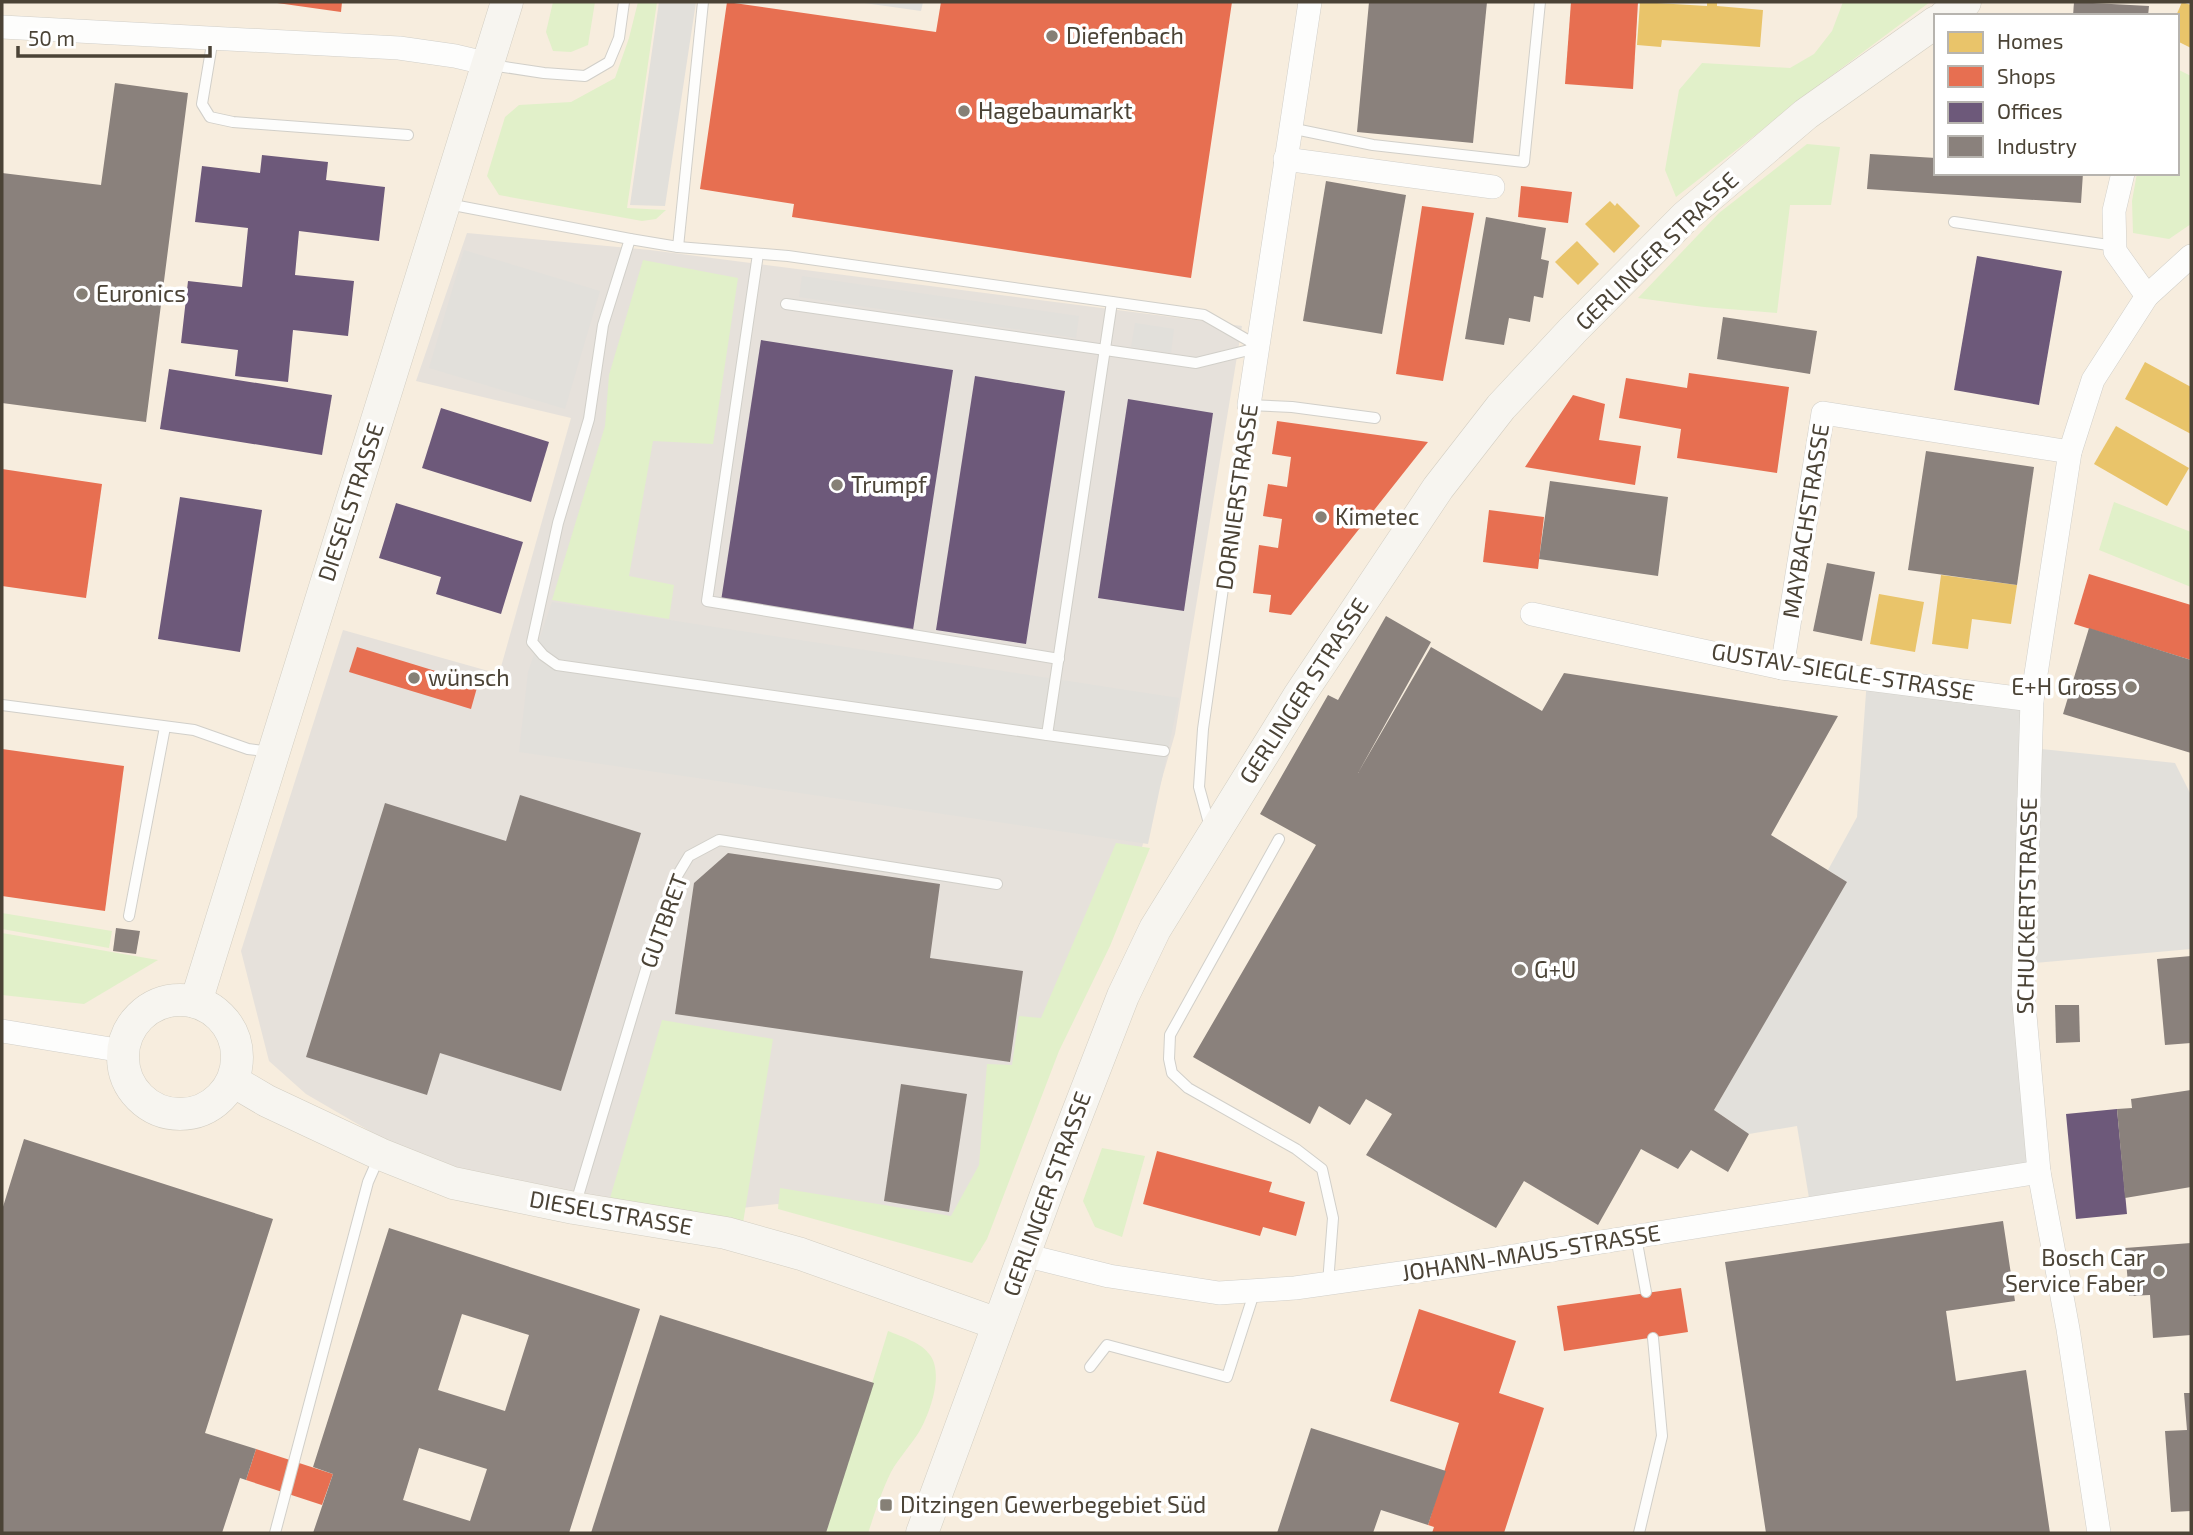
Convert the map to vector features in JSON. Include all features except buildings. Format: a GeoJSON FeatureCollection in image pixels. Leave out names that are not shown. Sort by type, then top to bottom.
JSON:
{"type":"FeatureCollection","features":[{"type":"Feature","properties":{"kind":"street","name":"DIESELSTRASSE"},"geometry":{"type":"LineString","coordinates":[[196,1002],[507,2]]}},
{"type":"Feature","properties":{"kind":"street","name":"DORNIERSTRASSE"},"geometry":{"type":"LineString","coordinates":[[1250,405],[1310,2]]}},
{"type":"Feature","properties":{"kind":"street"},"geometry":{"type":"LineString","coordinates":[[1948,14],[1965,2]]}},
{"type":"Feature","properties":{"kind":"street","name":"GERLINGER STRASSE"},"geometry":{"type":"LineString","coordinates":[[922,1533],[1090,1077],[1123,996],[1155,929],[1299,696],[1438,488],[1501,407],[1685,217],[1806,114],[1934,23]]}},
{"type":"Feature","properties":{"kind":"street"},"geometry":{"type":"LineString","coordinates":[[2,27],[398,48],[489,64]]}},
{"type":"Feature","properties":{"kind":"street"},"geometry":{"type":"LineString","coordinates":[[1285,159],[1497,173]]}},
{"type":"Feature","properties":{"kind":"street"},"geometry":{"type":"LineString","coordinates":[[2123,175],[2114,211],[2115,251],[2147,296]]}},
{"type":"Feature","properties":{"kind":"street","name":"SCHUCKERTSTRASSE"},"geometry":{"type":"LineString","coordinates":[[2099,1533],[2068,1329],[2039,1172],[2022,993],[2032,700],[2070,452],[2093,380],[2147,296],[2191,256]]}},
{"type":"Feature","properties":{"kind":"street","name":"MAYBACHSTRASSE"},"geometry":{"type":"LineString","coordinates":[[1782,668],[1824,413],[2070,452]]}},
{"type":"Feature","properties":{"kind":"street","name":"GUSTAV-SIEGLE-STRASSE"},"geometry":{"type":"LineString","coordinates":[[1532,614],[1782,668],[2032,700]]}},
{"type":"Feature","properties":{"kind":"street"},"geometry":{"type":"LineString","coordinates":[[176,1000],[196,1002],[211,1009],[232,1033],[237,1049],[233,1081],[221,1098],[205,1110],[185,1115],[165,1113],[146,1104],[132,1090],[124,1071],[122,1051],[128,1032],[140,1016],[157,1004],[176,1000]]}},
{"type":"Feature","properties":{"kind":"street"},"geometry":{"type":"LineString","coordinates":[[2,1031],[122,1051]]}},
{"type":"Feature","properties":{"kind":"street","name":"DIESELSTRASSE"},"geometry":{"type":"LineString","coordinates":[[233,1081],[267,1101],[380,1154],[453,1183],[574,1208],[726,1233],[801,1254],[998,1324]]}},
{"type":"Feature","properties":{"kind":"street","name":"JOHANN-MAUS-STRASSE"},"geometry":{"type":"LineString","coordinates":[[1024,1255],[1087,1272],[1219,1293],[1328,1283],[2039,1172]]}},
{"type":"Feature","properties":{"kind":"lane"},"geometry":{"type":"LineString","coordinates":[[489,64],[544,73],[585,76],[609,62],[619,38],[624,2]]}},
{"type":"Feature","properties":{"kind":"lane"},"geometry":{"type":"LineString","coordinates":[[678,247],[703,2]]}},
{"type":"Feature","properties":{"kind":"lane"},"geometry":{"type":"LineString","coordinates":[[1290,128],[1497,173],[1524,162],[1540,2]]}},
{"type":"Feature","properties":{"kind":"lane"},"geometry":{"type":"LineString","coordinates":[[213,38],[202,104],[210,117],[408,135]]}},
{"type":"Feature","properties":{"kind":"lane"},"geometry":{"type":"LineString","coordinates":[[446,203],[678,247],[788,256],[1204,315],[1260,347]]}},
{"type":"Feature","properties":{"kind":"lane"},"geometry":{"type":"LineString","coordinates":[[1954,222],[2115,246]]}},
{"type":"Feature","properties":{"kind":"lane"},"geometry":{"type":"LineString","coordinates":[[630,239],[603,326],[589,419],[558,523],[532,642],[538,649],[557,665],[1164,751]]}},
{"type":"Feature","properties":{"kind":"lane"},"geometry":{"type":"LineString","coordinates":[[758,254],[706,601],[1059,659]]}},
{"type":"Feature","properties":{"kind":"lane"},"geometry":{"type":"LineString","coordinates":[[1048,735],[1112,302]]}},
{"type":"Feature","properties":{"kind":"lane"},"geometry":{"type":"LineString","coordinates":[[786,304],[1196,363],[1260,347]]}},
{"type":"Feature","properties":{"kind":"lane"},"geometry":{"type":"LineString","coordinates":[[1250,405],[1293,407],[1375,418]]}},
{"type":"Feature","properties":{"kind":"lane","name":"DORNIERSTRASSE"},"geometry":{"type":"LineString","coordinates":[[1212,834],[1199,787],[1203,729],[1250,405]]}},
{"type":"Feature","properties":{"kind":"lane"},"geometry":{"type":"LineString","coordinates":[[2,705],[194,730],[248,749],[274,752]]}},
{"type":"Feature","properties":{"kind":"lane"},"geometry":{"type":"LineString","coordinates":[[129,916],[165,727]]}},
{"type":"Feature","properties":{"kind":"lane"},"geometry":{"type":"LineString","coordinates":[[1279,839],[1170,1035],[1169,1059],[1172,1073],[1188,1088],[1296,1149],[1322,1169],[1333,1218],[1328,1283]]}},
{"type":"Feature","properties":{"kind":"lane","name":"GUTBRET"},"geometry":{"type":"LineString","coordinates":[[574,1208],[671,886],[689,856],[719,840],[997,884]]}},
{"type":"Feature","properties":{"kind":"lane"},"geometry":{"type":"LineString","coordinates":[[275,1533],[368,1182],[380,1154]]}},
{"type":"Feature","properties":{"kind":"lane"},"geometry":{"type":"LineString","coordinates":[[1636,1237],[1646,1293]]}},
{"type":"Feature","properties":{"kind":"lane"},"geometry":{"type":"LineString","coordinates":[[1090,1367],[1107,1345],[1227,1377],[1255,1290]]}},
{"type":"Feature","properties":{"kind":"lane"},"geometry":{"type":"LineString","coordinates":[[1639,1533],[1662,1436],[1653,1338]]}},
{"type":"Feature","properties":{"kind":"shaded area"},"geometry":{"type":"Polygon","coordinates":[[[2,2],[2191,2],[2191,1533],[2,1533],[2,2]]]}},
{"type":"Feature","properties":{"kind":"shaded area"},"geometry":{"type":"Polygon","coordinates":[[[659,2],[696,2],[665,206],[630,205],[659,2]]]}},
{"type":"Feature","properties":{"kind":"shaded area"},"geometry":{"type":"Polygon","coordinates":[[[857,2],[923,2],[921,11],[857,2]]]}},
{"type":"Feature","properties":{"kind":"shaded area"},"geometry":{"type":"Polygon","coordinates":[[[467,233],[650,250],[1242,326],[1175,734],[1140,854],[1061,1017],[980,1251],[777,1204],[715,1211],[552,1191],[457,1169],[380,1137],[306,1094],[269,1061],[241,951],[343,630],[499,674],[571,418],[416,381],[467,233]]]}},
{"type":"Feature","properties":{"kind":"shaded area"},"geometry":{"type":"Polygon","coordinates":[[[464,250],[600,291],[565,409],[429,368],[464,250]]]}},
{"type":"Feature","properties":{"kind":"shaded area"},"geometry":{"type":"Polygon","coordinates":[[[802,276],[1079,316],[1076,338],[799,297],[802,276]]]}},
{"type":"Feature","properties":{"kind":"shaded area"},"geometry":{"type":"Polygon","coordinates":[[[1135,323],[1174,329],[1171,353],[1131,347],[1135,323]]]}},
{"type":"Feature","properties":{"kind":"shaded area"},"geometry":{"type":"Polygon","coordinates":[[[552,602],[1179,698],[1148,844],[519,752],[528,672],[552,602]]]}},
{"type":"Feature","properties":{"kind":"shaded area"},"geometry":{"type":"Polygon","coordinates":[[[1867,679],[2032,700],[2031,748],[2175,763],[2191,795],[2191,949],[2024,964],[2039,1172],[1811,1210],[1797,1126],[1749,1134],[1714,1110],[1846,882],[1828,870],[1857,817],[1867,679]]]}},
{"type":"Feature","properties":{"kind":"green space"},"geometry":{"type":"Polygon","coordinates":[[[553,2],[595,2],[588,45],[571,52],[553,51],[546,32],[553,2]]]}},
{"type":"Feature","properties":{"kind":"green space"},"geometry":{"type":"Polygon","coordinates":[[[638,2],[657,2],[627,208],[666,210],[656,219],[642,221],[499,195],[487,176],[505,117],[519,105],[571,102],[615,78],[638,2]]]}},
{"type":"Feature","properties":{"kind":"green space"},"geometry":{"type":"Polygon","coordinates":[[[1843,2],[1930,2],[1676,197],[1665,170],[1679,90],[1702,63],[1790,68],[1814,54],[1832,31],[1843,2]]]}},
{"type":"Feature","properties":{"kind":"green space"},"geometry":{"type":"Polygon","coordinates":[[[2179,70],[2191,76],[2191,224],[2169,239],[2133,233],[2132,201],[2137,175],[2179,175],[2179,70]]]}},
{"type":"Feature","properties":{"kind":"green space"},"geometry":{"type":"Polygon","coordinates":[[[1807,144],[1840,147],[1831,205],[1790,205],[1777,313],[1638,298],[1719,213],[1807,144]]]}},
{"type":"Feature","properties":{"kind":"green space"},"geometry":{"type":"Polygon","coordinates":[[[643,260],[738,278],[713,444],[653,441],[629,576],[674,585],[669,619],[552,600],[605,426],[609,375],[643,260]]]}},
{"type":"Feature","properties":{"kind":"green space"},"geometry":{"type":"Polygon","coordinates":[[[2114,502],[2191,532],[2191,587],[2099,550],[2114,502]]]}},
{"type":"Feature","properties":{"kind":"green space"},"geometry":{"type":"Polygon","coordinates":[[[1116,843],[1150,848],[1110,946],[1059,1051],[987,1239],[972,1263],[778,1209],[780,1188],[951,1216],[979,1165],[987,1064],[1012,1065],[1019,1016],[1041,1018],[1116,843]]]}},
{"type":"Feature","properties":{"kind":"green space"},"geometry":{"type":"Polygon","coordinates":[[[2,913],[112,931],[109,948],[2,929],[2,913]]]}},
{"type":"Feature","properties":{"kind":"green space"},"geometry":{"type":"Polygon","coordinates":[[[2,933],[158,960],[84,1004],[2,995],[2,933]]]}},
{"type":"Feature","properties":{"kind":"green space"},"geometry":{"type":"Polygon","coordinates":[[[662,1020],[773,1039],[743,1223],[608,1205],[662,1020]]]}},
{"type":"Feature","properties":{"kind":"green space"},"geometry":{"type":"Polygon","coordinates":[[[1102,1148],[1145,1156],[1122,1237],[1095,1227],[1083,1201],[1102,1148]]]}},
{"type":"Feature","properties":{"kind":"green space"},"geometry":{"type":"Polygon","coordinates":[[[888,1331],[916,1343],[930,1355],[936,1372],[931,1404],[919,1432],[891,1472],[868,1533],[826,1533],[888,1331]]]}},
{"type":"Feature","properties":{"kind":"place","name":"Diefenbach"},"geometry":{"type":"Point","coordinates":[1052,36]}},
{"type":"Feature","properties":{"kind":"place","name":"Hagebaumarkt"},"geometry":{"type":"Point","coordinates":[964,111]}},
{"type":"Feature","properties":{"kind":"place","name":"Euronics"},"geometry":{"type":"Point","coordinates":[82,294]}},
{"type":"Feature","properties":{"kind":"place","name":"Trumpf"},"geometry":{"type":"Point","coordinates":[837,485]}},
{"type":"Feature","properties":{"kind":"place","name":"Kimetec"},"geometry":{"type":"Point","coordinates":[1321,517]}},
{"type":"Feature","properties":{"kind":"place","name":"wünsch"},"geometry":{"type":"Point","coordinates":[414,678]}},
{"type":"Feature","properties":{"kind":"place","name":"E+H Gross"},"geometry":{"type":"Point","coordinates":[2131,687]}},
{"type":"Feature","properties":{"kind":"place","name":"G+U"},"geometry":{"type":"Point","coordinates":[1520,970]}},
{"type":"Feature","properties":{"kind":"place","name":"Bosch Car Service Faber"},"geometry":{"type":"Point","coordinates":[2159,1271]}},
{"type":"Feature","properties":{"kind":"place","name":"Ditzingen Gewerbegebiet Süd"},"geometry":{"type":"Point","coordinates":[886,1505]}}]}
